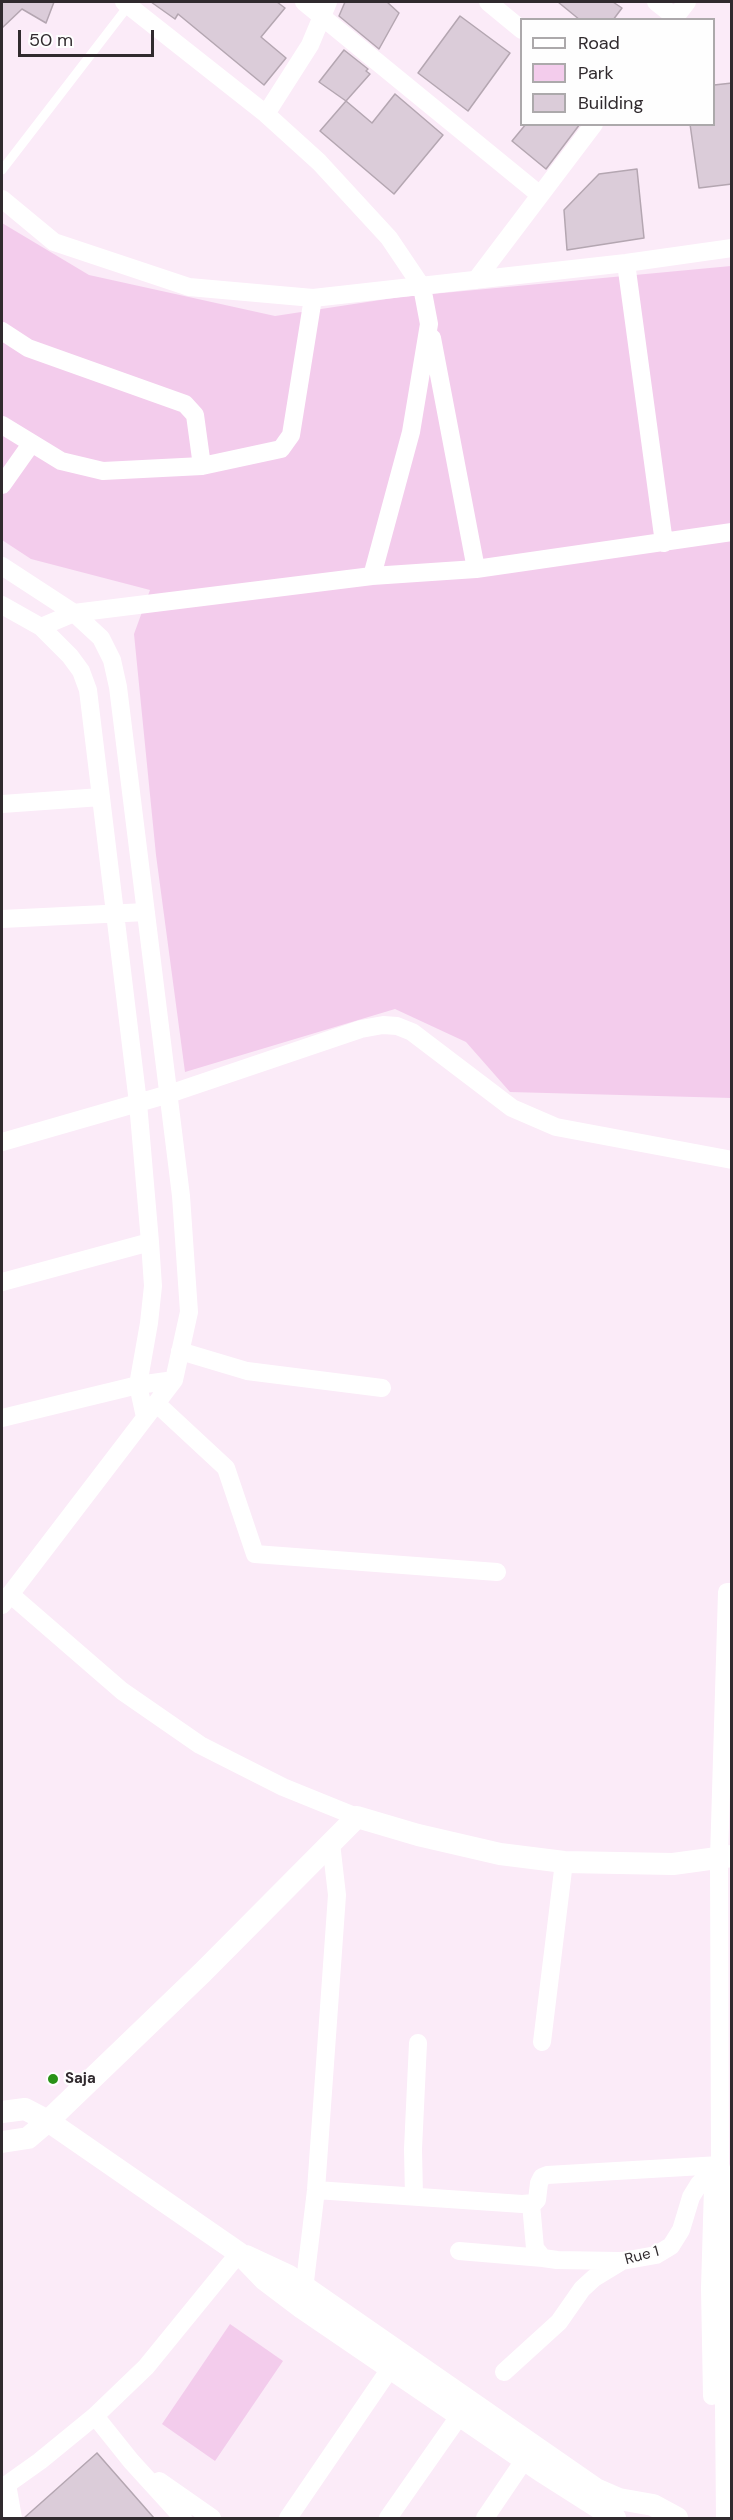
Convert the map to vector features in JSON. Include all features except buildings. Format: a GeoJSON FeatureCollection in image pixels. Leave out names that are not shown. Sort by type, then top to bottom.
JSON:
{"type":"FeatureCollection","features":[{"type":"Feature","properties":{"kind":"street"},"geometry":{"type":"LineString","coordinates":[[304,2],[325,9],[540,195]]}},
{"type":"Feature","properties":{"kind":"street"},"geometry":{"type":"LineString","coordinates":[[488,2],[520,28]]}},
{"type":"Feature","properties":{"kind":"street"},"geometry":{"type":"LineString","coordinates":[[656,2],[674,18],[687,2]]}},
{"type":"Feature","properties":{"kind":"street"},"geometry":{"type":"LineString","coordinates":[[127,3],[266,114],[319,162],[389,238],[422,287],[476,569]]}},
{"type":"Feature","properties":{"kind":"street"},"geometry":{"type":"LineString","coordinates":[[266,114],[310,45],[325,9]]}},
{"type":"Feature","properties":{"kind":"street"},"geometry":{"type":"LineString","coordinates":[[476,280],[592,126]]}},
{"type":"Feature","properties":{"kind":"street"},"geometry":{"type":"LineString","coordinates":[[2,199],[54,242],[189,287],[313,298],[626,263],[732,248]]}},
{"type":"Feature","properties":{"kind":"street"},"geometry":{"type":"LineString","coordinates":[[626,263],[664,543]]}},
{"type":"Feature","properties":{"kind":"street"},"geometry":{"type":"LineString","coordinates":[[2,425],[61,461],[103,471],[202,466],[281,448],[291,435],[313,298]]}},
{"type":"Feature","properties":{"kind":"street"},"geometry":{"type":"LineString","coordinates":[[372,576],[411,432],[429,324]]}},
{"type":"Feature","properties":{"kind":"street"},"geometry":{"type":"LineString","coordinates":[[2,331],[28,348],[185,404],[195,415],[202,466]]}},
{"type":"Feature","properties":{"kind":"street"},"geometry":{"type":"LineString","coordinates":[[2,485],[31,444]]}},
{"type":"Feature","properties":{"kind":"street"},"geometry":{"type":"LineString","coordinates":[[41,627],[74,613],[372,576],[476,569],[664,543],[732,531]]}},
{"type":"Feature","properties":{"kind":"street"},"geometry":{"type":"LineString","coordinates":[[3,570],[74,613],[101,638],[112,660],[118,687],[169,1094],[181,1196],[189,1312],[174,1380],[6,1599],[122,1691],[200,1745],[283,1787],[357,1817],[418,1835],[490,1851],[564,1862],[673,1864],[725,1857]]}},
{"type":"Feature","properties":{"kind":"street"},"geometry":{"type":"LineString","coordinates":[[2,604],[41,627],[70,656],[81,671],[88,690],[138,1103],[153,1286],[138,1384],[151,1410],[226,1468],[255,1554],[497,1572]]}},
{"type":"Feature","properties":{"kind":"street"},"geometry":{"type":"LineString","coordinates":[[2,804],[101,797]]}},
{"type":"Feature","properties":{"kind":"street"},"geometry":{"type":"LineString","coordinates":[[2,919],[146,912]]}},
{"type":"Feature","properties":{"kind":"street"},"geometry":{"type":"LineString","coordinates":[[2,1142],[169,1094],[361,1029],[383,1025],[397,1026],[412,1032],[512,1108],[556,1127],[732,1160]]}},
{"type":"Feature","properties":{"kind":"street"},"geometry":{"type":"LineString","coordinates":[[2,1282],[150,1242]]}},
{"type":"Feature","properties":{"kind":"street"},"geometry":{"type":"LineString","coordinates":[[180,1351],[247,1371],[382,1388]]}},
{"type":"Feature","properties":{"kind":"street"},"geometry":{"type":"LineString","coordinates":[[2,1418],[138,1384],[174,1380]]}},
{"type":"Feature","properties":{"kind":"street"},"geometry":{"type":"LineString","coordinates":[[713,2518],[710,2288],[713,2184],[720,2165],[728,1592],[732,1592]]}},
{"type":"Feature","properties":{"kind":"street"},"geometry":{"type":"LineString","coordinates":[[2,2142],[28,2138],[48,2121],[203,1972],[357,1817]]}},
{"type":"Feature","properties":{"kind":"street"},"geometry":{"type":"LineString","coordinates":[[302,2308],[316,2190],[337,1895],[331,1843]]}},
{"type":"Feature","properties":{"kind":"street"},"geometry":{"type":"LineString","coordinates":[[542,2042],[564,1862]]}},
{"type":"Feature","properties":{"kind":"street"},"geometry":{"type":"LineString","coordinates":[[414,2196],[413,2149],[418,2043]]}},
{"type":"Feature","properties":{"kind":"street"},"geometry":{"type":"LineString","coordinates":[[2,2112],[25,2109],[48,2121],[239,2253],[266,2280],[302,2308],[395,2360]]}},
{"type":"Feature","properties":{"kind":"street","name":"Rue 1"},"geometry":{"type":"LineString","coordinates":[[504,2372],[559,2322],[582,2289],[594,2278],[622,2261],[656,2255],[671,2246],[681,2230],[691,2197],[699,2184],[720,2165],[732,2149]]}},
{"type":"Feature","properties":{"kind":"street"},"geometry":{"type":"LineString","coordinates":[[316,2190],[531,2204],[537,2200],[542,2177],[547,2175],[720,2165]]}},
{"type":"Feature","properties":{"kind":"street"},"geometry":{"type":"LineString","coordinates":[[720,2165],[725,2178],[728,2222],[725,2518]]}},
{"type":"Feature","properties":{"kind":"street"},"geometry":{"type":"LineString","coordinates":[[531,2204],[535,2248],[543,2258]]}},
{"type":"Feature","properties":{"kind":"street"},"geometry":{"type":"LineString","coordinates":[[459,2251],[557,2260],[622,2261]]}},
{"type":"Feature","properties":{"kind":"street"},"geometry":{"type":"LineString","coordinates":[[239,2253],[273,2267],[304,2286],[395,2360],[529,2453],[613,2497],[622,2513],[654,2505],[676,2518]]}},
{"type":"Feature","properties":{"kind":"street"},"geometry":{"type":"LineString","coordinates":[[13,2518],[4,2486],[40,2461],[95,2416],[146,2367],[239,2253]]}},
{"type":"Feature","properties":{"kind":"street"},"geometry":{"type":"LineString","coordinates":[[288,2518],[395,2360]]}},
{"type":"Feature","properties":{"kind":"street"},"geometry":{"type":"LineString","coordinates":[[388,2518],[464,2408]]}},
{"type":"Feature","properties":{"kind":"street"},"geometry":{"type":"LineString","coordinates":[[95,2416],[131,2461],[183,2518]]}},
{"type":"Feature","properties":{"kind":"street"},"geometry":{"type":"LineString","coordinates":[[485,2518],[529,2453]]}},
{"type":"Feature","properties":{"kind":"street"},"geometry":{"type":"LineString","coordinates":[[131,2461],[212,2518]]}},
{"type":"Feature","properties":{"kind":"lane"},"geometry":{"type":"LineString","coordinates":[[2,170],[127,3]]}},
{"type":"Feature","properties":{"kind":"green space"},"geometry":{"type":"Polygon","coordinates":[[[2,223],[89,275],[275,316],[400,297],[731,266],[731,1098],[510,1092],[466,1042],[395,1009],[185,1072],[156,855],[134,634],[150,590],[31,559],[2,540],[2,223]]]}},
{"type":"Feature","properties":{"kind":"green space"},"geometry":{"type":"Polygon","coordinates":[[[230,2324],[283,2361],[215,2461],[162,2424],[230,2324]]]}},
{"type":"Feature","properties":{"kind":"place","name":"Saja"},"geometry":{"type":"Point","coordinates":[53,2079]}}]}
